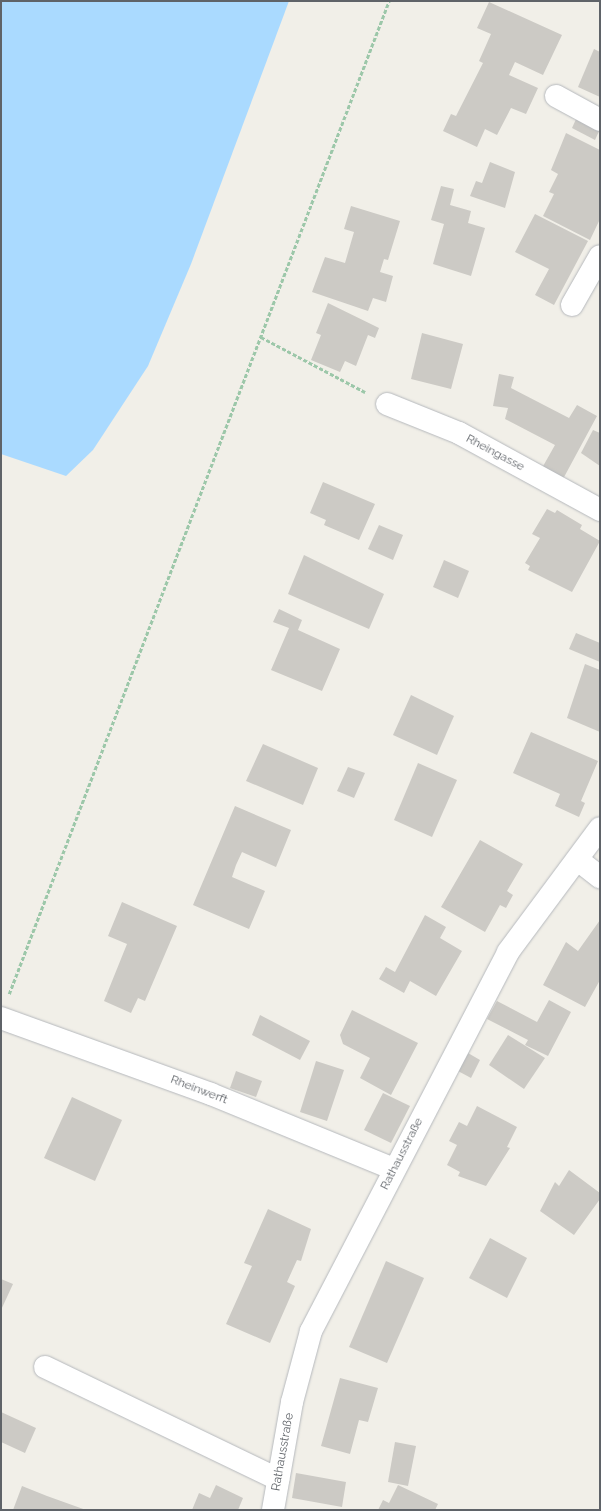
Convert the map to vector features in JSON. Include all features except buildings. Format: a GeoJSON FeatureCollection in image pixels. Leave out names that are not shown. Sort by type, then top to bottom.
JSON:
{"type":"FeatureCollection","features":[{"type":"Feature","properties":{"kind":"street"},"geometry":{"type":"LineString","coordinates":[[556,96],[600,120]]}},
{"type":"Feature","properties":{"kind":"street"},"geometry":{"type":"LineString","coordinates":[[572,305],[600,256]]}},
{"type":"Feature","properties":{"kind":"street","name":"Rheingasse"},"geometry":{"type":"LineString","coordinates":[[387,404],[458,433],[600,510]]}},
{"type":"Feature","properties":{"kind":"street","name":"Rathausstraße"},"geometry":{"type":"LineString","coordinates":[[273,1510],[292,1402],[311,1331],[508,952],[578,860],[600,828]]}},
{"type":"Feature","properties":{"kind":"street"},"geometry":{"type":"LineString","coordinates":[[578,860],[600,877]]}},
{"type":"Feature","properties":{"kind":"street","name":"Rheinwerft"},"geometry":{"type":"LineString","coordinates":[[4,1009],[394,1169]]}},
{"type":"Feature","properties":{"kind":"street"},"geometry":{"type":"LineString","coordinates":[[45,1367],[278,1479]]}},
{"type":"Feature","properties":{"kind":"path"},"geometry":{"type":"LineString","coordinates":[[4,1009],[389,1]]}},
{"type":"Feature","properties":{"kind":"path"},"geometry":{"type":"LineString","coordinates":[[261,337],[387,404]]}},
{"type":"Feature","properties":{"kind":"water"},"geometry":{"type":"Polygon","coordinates":[[[1,1],[289,1],[191,264],[148,366],[93,450],[66,476],[1,454],[1,1]]]}}]}
